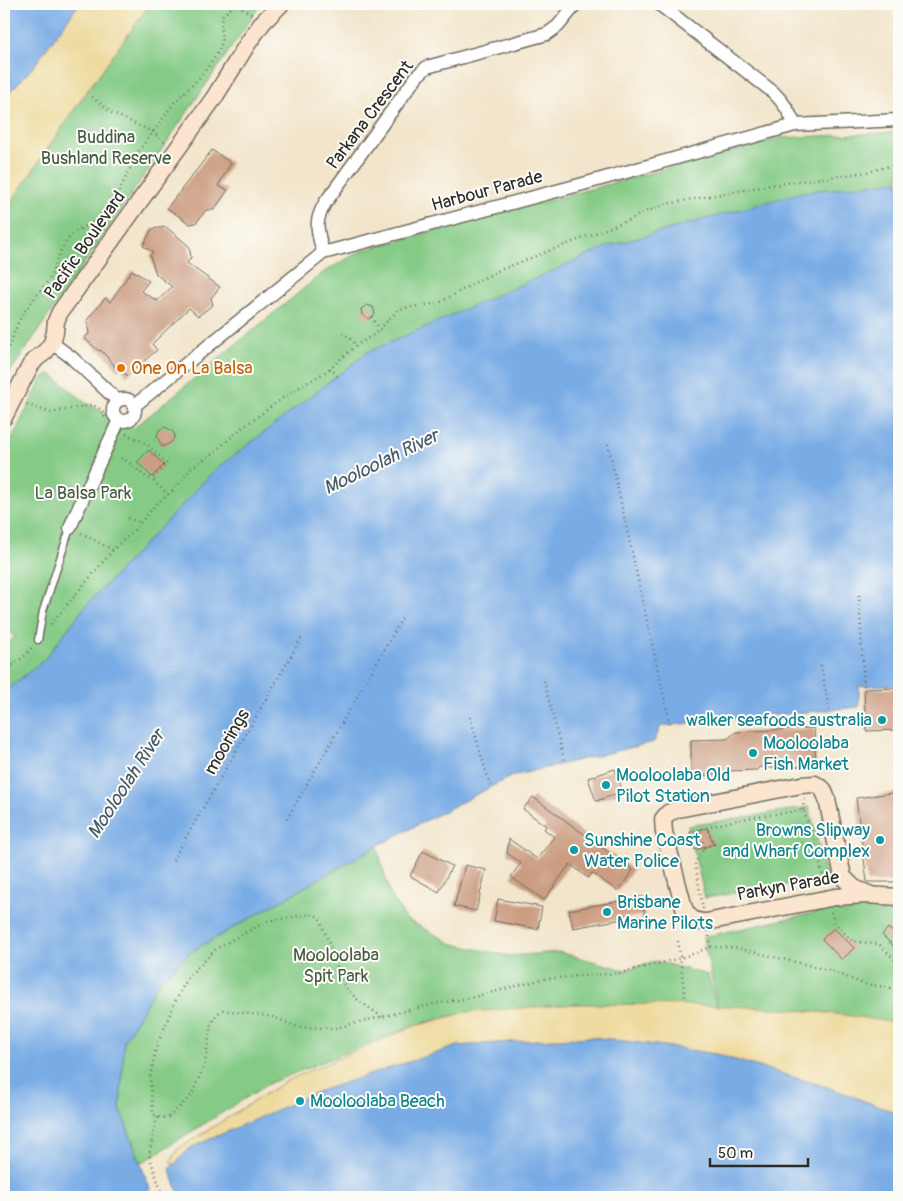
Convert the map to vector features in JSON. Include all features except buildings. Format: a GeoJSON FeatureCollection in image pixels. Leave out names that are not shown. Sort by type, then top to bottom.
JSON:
{"type":"FeatureCollection","features":[{"type":"Feature","properties":{"kind":"street","name":"Pacific Boulevard"},"geometry":{"type":"LineString","coordinates":[[52,343],[56,332],[56,321],[60,312],[214,98],[264,22],[281,4]]}},
{"type":"Feature","properties":{"kind":"street","name":"Parkana Crescent"},"geometry":{"type":"LineString","coordinates":[[323,253],[317,226],[319,214],[417,76],[427,67],[547,34],[558,26],[576,4]]}},
{"type":"Feature","properties":{"kind":"street"},"geometry":{"type":"LineString","coordinates":[[659,4],[773,92],[788,108],[795,125]]}},
{"type":"Feature","properties":{"kind":"street","name":"Harbour Parade"},"geometry":{"type":"LineString","coordinates":[[134,406],[323,253],[795,125],[899,120]]}},
{"type":"Feature","properties":{"kind":"street"},"geometry":{"type":"LineString","coordinates":[[4,417],[30,366],[52,343],[71,357],[118,401]]}},
{"type":"Feature","properties":{"kind":"street"},"geometry":{"type":"LineString","coordinates":[[127,400],[132,403],[134,412],[130,419],[126,421],[119,420],[114,416],[114,406],[118,401],[127,400]]}},
{"type":"Feature","properties":{"kind":"street"},"geometry":{"type":"LineString","coordinates":[[70,528],[119,420]]}},
{"type":"Feature","properties":{"kind":"street","name":"Parkyn Parade"},"geometry":{"type":"LineString","coordinates":[[871,895],[854,888],[843,877],[827,799],[822,789],[815,784],[672,810],[663,819],[663,827],[684,908],[691,918],[699,922],[828,898],[853,895],[899,897]]}},
{"type":"Feature","properties":{"kind":"street"},"geometry":{"type":"LineString","coordinates":[[828,898],[842,884],[843,877]]}},
{"type":"Feature","properties":{"kind":"lane"},"geometry":{"type":"LineString","coordinates":[[38,640],[43,611],[70,528]]}},
{"type":"Feature","properties":{"kind":"path"},"geometry":{"type":"LineString","coordinates":[[4,356],[23,314],[50,278],[65,243],[73,233],[98,219],[118,194],[138,152],[174,103],[201,76],[220,50],[223,15],[236,4],[264,22]]}},
{"type":"Feature","properties":{"kind":"path"},"geometry":{"type":"LineString","coordinates":[[92,97],[112,113],[153,132]]}},
{"type":"Feature","properties":{"kind":"path"},"geometry":{"type":"LineString","coordinates":[[4,672],[26,655],[113,550],[141,523],[155,505],[176,488],[191,468],[211,455],[244,427],[330,368],[356,345],[375,334],[397,311],[404,308],[439,304],[500,270],[671,203],[778,184],[868,172],[899,165]]}},
{"type":"Feature","properties":{"kind":"path"},"geometry":{"type":"LineString","coordinates":[[371,316],[380,329]]}},
{"type":"Feature","properties":{"kind":"path"},"geometry":{"type":"LineString","coordinates":[[342,333],[349,337],[356,345]]}},
{"type":"Feature","properties":{"kind":"path"},"geometry":{"type":"LineString","coordinates":[[330,368],[340,379]]}},
{"type":"Feature","properties":{"kind":"path"},"geometry":{"type":"LineString","coordinates":[[608,444],[670,725]]}},
{"type":"Feature","properties":{"kind":"path"},"geometry":{"type":"LineString","coordinates":[[120,458],[152,479],[168,495]]}},
{"type":"Feature","properties":{"kind":"path"},"geometry":{"type":"LineString","coordinates":[[128,518],[141,523]]}},
{"type":"Feature","properties":{"kind":"path"},"geometry":{"type":"LineString","coordinates":[[70,528],[113,550]]}},
{"type":"Feature","properties":{"kind":"path"},"geometry":{"type":"LineString","coordinates":[[859,595],[864,686]]}},
{"type":"Feature","properties":{"kind":"path"},"geometry":{"type":"LineString","coordinates":[[287,819],[404,615]]}},
{"type":"Feature","properties":{"kind":"path","name":"moorings"},"geometry":{"type":"LineString","coordinates":[[173,860],[302,637]]}},
{"type":"Feature","properties":{"kind":"path"},"geometry":{"type":"LineString","coordinates":[[821,665],[829,710]]}},
{"type":"Feature","properties":{"kind":"path"},"geometry":{"type":"LineString","coordinates":[[544,681],[565,763]]}},
{"type":"Feature","properties":{"kind":"path"},"geometry":{"type":"LineString","coordinates":[[470,717],[491,788]]}},
{"type":"Feature","properties":{"kind":"path"},"geometry":{"type":"LineString","coordinates":[[704,848],[700,829],[741,819],[803,810],[814,838],[834,922],[852,941],[879,944],[899,966]]}},
{"type":"Feature","properties":{"kind":"path"},"geometry":{"type":"LineString","coordinates":[[707,827],[714,844],[704,848],[695,863],[711,947]]}},
{"type":"Feature","properties":{"kind":"path"},"geometry":{"type":"LineString","coordinates":[[382,1017],[358,1000],[346,988],[338,975],[336,962],[319,917],[310,914],[267,921],[217,948],[188,977],[174,1004],[156,1048],[150,1078],[153,1114],[160,1118],[169,1117],[191,1096],[205,1064],[211,1024],[217,1014],[223,1010],[273,1018],[298,1027],[335,1028],[382,1017],[434,1004],[479,996],[543,979],[620,973],[681,958],[711,947],[737,948],[828,970],[864,984],[899,989]]}},
{"type":"Feature","properties":{"kind":"path"},"geometry":{"type":"LineString","coordinates":[[678,941],[685,997]]}},
{"type":"Feature","properties":{"kind":"path"},"geometry":{"type":"LineString","coordinates":[[157,1116],[149,1155],[163,1197]]}},
{"type":"Feature","properties":{"kind":"green space","name":"Buddina Bushland Reserve"},"geometry":{"type":"Polygon","coordinates":[[[150,4],[261,4],[4,381],[4,213],[84,95],[150,4]]]}},
{"type":"Feature","properties":{"kind":"green space","name":"La Balsa Park"},"geometry":{"type":"Polygon","coordinates":[[[899,132],[899,181],[803,192],[214,471],[84,608],[44,660],[4,692],[4,644],[15,638],[4,625],[4,454],[43,377],[51,374],[86,403],[134,428],[325,271],[363,250],[781,138],[899,132]]]}},
{"type":"Feature","properties":{"kind":"green space"},"geometry":{"type":"Polygon","coordinates":[[[809,807],[828,878],[705,898],[688,826],[809,807]]]}},
{"type":"Feature","properties":{"kind":"green space","name":"Mooloolaba Spit Park"},"geometry":{"type":"Polygon","coordinates":[[[377,846],[390,894],[406,919],[453,944],[509,956],[559,952],[625,970],[655,961],[708,975],[717,1006],[577,1004],[467,1012],[415,1025],[270,1083],[141,1163],[120,1109],[124,1041],[158,983],[189,953],[377,846]]]}},
{"type":"Feature","properties":{"kind":"green space"},"geometry":{"type":"Polygon","coordinates":[[[846,906],[899,909],[899,1024],[812,1011],[718,1006],[703,937],[846,906]]]}},
{"type":"Feature","properties":{"kind":"sand"},"geometry":{"type":"Polygon","coordinates":[[[79,4],[150,4],[84,95],[4,213],[4,98],[33,67],[79,4]]]}},
{"type":"Feature","properties":{"kind":"sand","name":"Mooloolaba Beach"},"geometry":{"type":"Polygon","coordinates":[[[577,1004],[739,1006],[819,1012],[899,1024],[899,1114],[830,1088],[715,1054],[591,1037],[458,1046],[184,1197],[171,1161],[178,1149],[286,1081],[415,1026],[467,1012],[577,1004]]]}},
{"type":"Feature","properties":{"kind":"water"},"geometry":{"type":"Polygon","coordinates":[[[4,4],[79,4],[33,67],[4,98],[4,4]]]}},
{"type":"Feature","properties":{"kind":"water","name":"Mooloolah River"},"geometry":{"type":"Polygon","coordinates":[[[899,181],[899,685],[859,686],[859,707],[661,726],[654,742],[512,776],[377,846],[189,953],[158,983],[124,1041],[120,1109],[153,1197],[4,1197],[4,692],[44,660],[84,608],[214,471],[368,352],[609,246],[803,192],[899,181]]]}},
{"type":"Feature","properties":{"kind":"water"},"geometry":{"type":"Polygon","coordinates":[[[591,1037],[715,1054],[830,1088],[899,1114],[899,1197],[180,1197],[170,1169],[190,1148],[319,1091],[458,1046],[591,1037]]]}},
{"type":"Feature","properties":{"kind":"place","name":"One On La Balsa"},"geometry":{"type":"Point","coordinates":[121,368]}},
{"type":"Feature","properties":{"kind":"place","name":"walker seafoods australia"},"geometry":{"type":"Point","coordinates":[882,720]}},
{"type":"Feature","properties":{"kind":"place","name":"Mooloolaba Fish Market"},"geometry":{"type":"Point","coordinates":[753,753]}},
{"type":"Feature","properties":{"kind":"place","name":"Mooloolaba Old Pilot Station"},"geometry":{"type":"Point","coordinates":[606,785]}},
{"type":"Feature","properties":{"kind":"place","name":"Browns Slipway and Wharf Complex"},"geometry":{"type":"Point","coordinates":[880,840]}},
{"type":"Feature","properties":{"kind":"place","name":"Sunshine Coast Water Police"},"geometry":{"type":"Point","coordinates":[574,850]}},
{"type":"Feature","properties":{"kind":"place","name":"Brisbane Marine Pilots"},"geometry":{"type":"Point","coordinates":[607,912]}},
{"type":"Feature","properties":{"kind":"place","name":"Mooloolaba Beach"},"geometry":{"type":"Point","coordinates":[300,1101]}}]}
